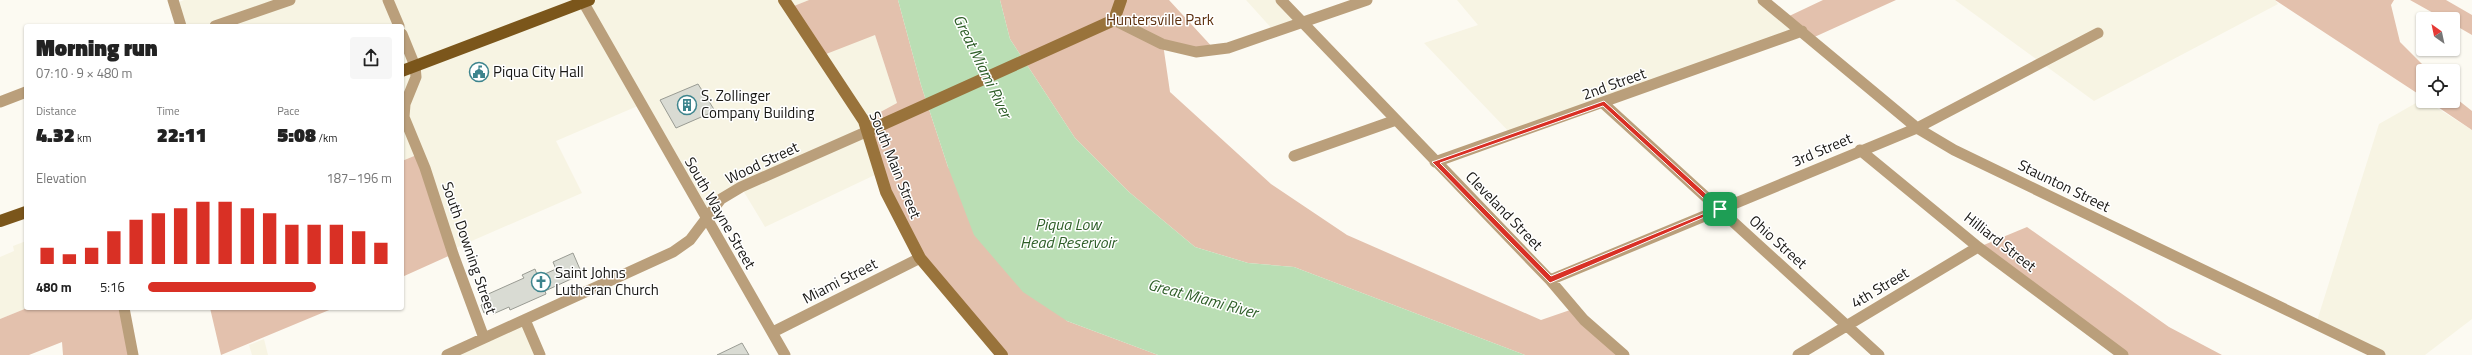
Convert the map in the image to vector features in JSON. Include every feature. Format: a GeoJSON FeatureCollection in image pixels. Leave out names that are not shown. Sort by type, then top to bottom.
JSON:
{"type":"FeatureCollection","features":[{"type":"Feature","properties":{"kind":"main road","name":"South Main Street"},"geometry":{"type":"LineString","coordinates":[[784,0],[864,121],[868,131],[872,154],[886,192],[920,258],[1002,355]]}},
{"type":"Feature","properties":{"kind":"main road"},"geometry":{"type":"LineString","coordinates":[[868,131],[1114,20],[1121,0]]}},
{"type":"Feature","properties":{"kind":"main road"},"geometry":{"type":"LineString","coordinates":[[404,70],[585,1]]}},
{"type":"Feature","properties":{"kind":"main road"},"geometry":{"type":"LineString","coordinates":[[0,221],[24,213]]}},
{"type":"Feature","properties":{"kind":"street"},"geometry":{"type":"LineString","coordinates":[[173,0],[180,24]]}},
{"type":"Feature","properties":{"kind":"street"},"geometry":{"type":"LineString","coordinates":[[221,24],[290,0]]}},
{"type":"Feature","properties":{"kind":"street"},"geometry":{"type":"LineString","coordinates":[[388,0],[398,24]]}},
{"type":"Feature","properties":{"kind":"street","name":"Cleveland Street"},"geometry":{"type":"LineString","coordinates":[[1281,0],[1550,280],[1584,320],[1606,342],[1624,355]]}},
{"type":"Feature","properties":{"kind":"street"},"geometry":{"type":"LineString","coordinates":[[1114,20],[1162,44],[1196,52],[1228,48],[1368,0]]}},
{"type":"Feature","properties":{"kind":"street","name":"Staunton Street"},"geometry":{"type":"LineString","coordinates":[[1763,0],[1917,128],[1961,153],[2380,355]]}},
{"type":"Feature","properties":{"kind":"street","name":"South Wayne Street"},"geometry":{"type":"LineString","coordinates":[[585,1],[629,85],[785,355]]}},
{"type":"Feature","properties":{"kind":"street","name":"2nd Street"},"geometry":{"type":"LineString","coordinates":[[1435,162],[1604,104],[1802,31]]}},
{"type":"Feature","properties":{"kind":"street","name":"3rd Street"},"geometry":{"type":"LineString","coordinates":[[1550,280],[1860,150],[1917,128],[2098,33]]}},
{"type":"Feature","properties":{"kind":"street"},"geometry":{"type":"LineString","coordinates":[[404,39],[415,66]]}},
{"type":"Feature","properties":{"kind":"street","name":"South Downing Street"},"geometry":{"type":"LineString","coordinates":[[415,66],[416,77],[406,104],[404,117],[425,168],[453,254],[484,338]]}},
{"type":"Feature","properties":{"kind":"street"},"geometry":{"type":"LineString","coordinates":[[0,102],[24,93]]}},
{"type":"Feature","properties":{"kind":"street","name":"Ohio Street"},"geometry":{"type":"LineString","coordinates":[[1604,104],[1879,355]]}},
{"type":"Feature","properties":{"kind":"street"},"geometry":{"type":"LineString","coordinates":[[1294,156],[1396,120]]}},
{"type":"Feature","properties":{"kind":"street","name":"Wood Street"},"geometry":{"type":"LineString","coordinates":[[447,355],[673,252],[690,240],[721,199],[741,187],[868,131]]}},
{"type":"Feature","properties":{"kind":"street","name":"Hilliard Street"},"geometry":{"type":"LineString","coordinates":[[1860,150],[1978,247],[2124,355]]}},
{"type":"Feature","properties":{"kind":"street","name":"4th Street"},"geometry":{"type":"LineString","coordinates":[[1798,355],[1978,247]]}},
{"type":"Feature","properties":{"kind":"street","name":"Miami Street"},"geometry":{"type":"LineString","coordinates":[[773,332],[920,258]]}},
{"type":"Feature","properties":{"kind":"street"},"geometry":{"type":"LineString","coordinates":[[124,310],[133,355]]}},
{"type":"Feature","properties":{"kind":"street"},"geometry":{"type":"LineString","coordinates":[[525,320],[540,355]]}},
{"type":"Feature","properties":{"kind":"shaded area"},"geometry":{"type":"Polygon","coordinates":[[[184,0],[809,0],[790,8],[875,35],[897,103],[879,173],[765,227],[741,187],[706,217],[640,105],[556,141],[582,193],[451,250],[419,154],[404,160],[404,24],[180,24],[174,4],[184,0]]]}},
{"type":"Feature","properties":{"kind":"shaded area"},"geometry":{"type":"Polygon","coordinates":[[[1246,0],[1281,0],[1301,22],[1274,31],[1246,0]]]}},
{"type":"Feature","properties":{"kind":"shaded area"},"geometry":{"type":"Polygon","coordinates":[[[1457,0],[1763,0],[1802,31],[1513,136],[1424,43],[1478,25],[1457,0]]]}},
{"type":"Feature","properties":{"kind":"shaded area"},"geometry":{"type":"Polygon","coordinates":[[[1955,0],[2275,0],[2278,4],[2094,101],[1955,0]]]}},
{"type":"Feature","properties":{"kind":"shaded area"},"geometry":{"type":"Polygon","coordinates":[[[2416,103],[2416,108],[2437,108],[2472,130],[2472,319],[2425,355],[2380,355],[2316,324],[2379,124],[2416,103]]]}},
{"type":"Feature","properties":{"kind":"shaded area"},"geometry":{"type":"Polygon","coordinates":[[[24,242],[24,309],[0,319],[0,257],[14,251],[13,246],[24,242]]]}},
{"type":"Feature","properties":{"kind":"shaded area"},"geometry":{"type":"Polygon","coordinates":[[[525,320],[540,355],[447,355],[525,320]]]}},
{"type":"Feature","properties":{"kind":"shaded area"},"geometry":{"type":"Polygon","coordinates":[[[264,339],[268,355],[252,355],[249,345],[264,339]]]}},
{"type":"Feature","properties":{"kind":"green space"},"geometry":{"type":"Polygon","coordinates":[[[809,0],[898,0],[921,85],[948,167],[1067,321],[1158,355],[1002,355],[900,223],[864,121],[897,103],[875,35],[821,56],[789,8],[809,0]]]}},
{"type":"Feature","properties":{"kind":"green space","name":"Huntersville Park"},"geometry":{"type":"Polygon","coordinates":[[[1000,0],[1169,0],[1215,50],[1163,44],[1170,92],[1271,184],[1347,235],[1541,320],[1573,309],[1624,355],[1525,355],[1294,267],[1248,263],[1195,247],[1129,192],[1075,138],[1010,39],[1000,0]]]}},
{"type":"Feature","properties":{"kind":"green space"},"geometry":{"type":"Polygon","coordinates":[[[1823,0],[1896,0],[1810,39],[1785,18],[1823,0]]]}},
{"type":"Feature","properties":{"kind":"green space"},"geometry":{"type":"Polygon","coordinates":[[[2275,0],[2394,0],[2391,5],[2400,42],[2422,64],[2416,64],[2416,92],[2275,0]]]}},
{"type":"Feature","properties":{"kind":"green space"},"geometry":{"type":"Polygon","coordinates":[[[2410,0],[2446,0],[2472,15],[2472,35],[2460,28],[2460,12],[2431,12],[2410,0]]]}},
{"type":"Feature","properties":{"kind":"green space"},"geometry":{"type":"Polygon","coordinates":[[[2460,102],[2472,111],[2472,130],[2439,108],[2460,108],[2460,102]]]}},
{"type":"Feature","properties":{"kind":"green space"},"geometry":{"type":"Polygon","coordinates":[[[419,154],[453,254],[404,276],[404,160],[419,154]]]}},
{"type":"Feature","properties":{"kind":"green space"},"geometry":{"type":"Polygon","coordinates":[[[2027,227],[2169,327],[2222,355],[2123,355],[1979,247],[2027,227]]]}},
{"type":"Feature","properties":{"kind":"green space"},"geometry":{"type":"Polygon","coordinates":[[[24,309],[129,310],[133,355],[63,355],[62,342],[29,355],[0,355],[0,319],[24,309]]]}},
{"type":"Feature","properties":{"kind":"green space"},"geometry":{"type":"Polygon","coordinates":[[[210,310],[329,310],[221,355],[210,310]]]}},
{"type":"Feature","properties":{"kind":"water","name":"Piqua Low Head Reservoir"},"geometry":{"type":"Polygon","coordinates":[[[898,0],[1000,0],[1010,39],[1075,138],[1129,192],[1195,247],[1248,263],[1294,267],[1525,355],[1158,355],[1067,321],[1023,292],[974,235],[948,167],[921,85],[898,0]]]}},
{"type":"Feature","properties":{"kind":"building","name":"S. Zollinger Company Building"},"geometry":{"type":"Polygon","coordinates":[[[698,84],[715,111],[676,128],[660,100],[698,84]]]}},
{"type":"Feature","properties":{"kind":"building","name":"Saint Johns Lutheran Church"},"geometry":{"type":"Polygon","coordinates":[[[573,253],[582,274],[545,291],[546,294],[510,310],[509,307],[493,314],[491,309],[484,313],[481,305],[489,302],[486,295],[524,278],[522,275],[535,269],[538,277],[556,269],[553,262],[573,253]]]}},
{"type":"Feature","properties":{"kind":"building"},"geometry":{"type":"Polygon","coordinates":[[[742,343],[749,355],[717,355],[742,343]]]}},
{"type":"Feature","properties":{"kind":"place","name":"Piqua City Hall"},"geometry":{"type":"Point","coordinates":[479,72]}},
{"type":"Feature","properties":{"kind":"place","name":"S. Zollinger Company Building"},"geometry":{"type":"Point","coordinates":[687,105]}},
{"type":"Feature","properties":{"kind":"place","name":"Saint Johns Lutheran Church"},"geometry":{"type":"Point","coordinates":[541,282]}},
{"type":"Feature","properties":{"kind":"route"},"geometry":{"type":"LineString","coordinates":[[1604,104],[1720,209],[1550,280],[1435,162],[1604,104]]}},
{"type":"Feature","properties":{"kind":"water label","name":"Great Miami River"},"geometry":{"type":"Point","coordinates":[983,66]}},
{"type":"Feature","properties":{"kind":"water label","name":"Great Miami River"},"geometry":{"type":"Point","coordinates":[1203,298]}}]}
